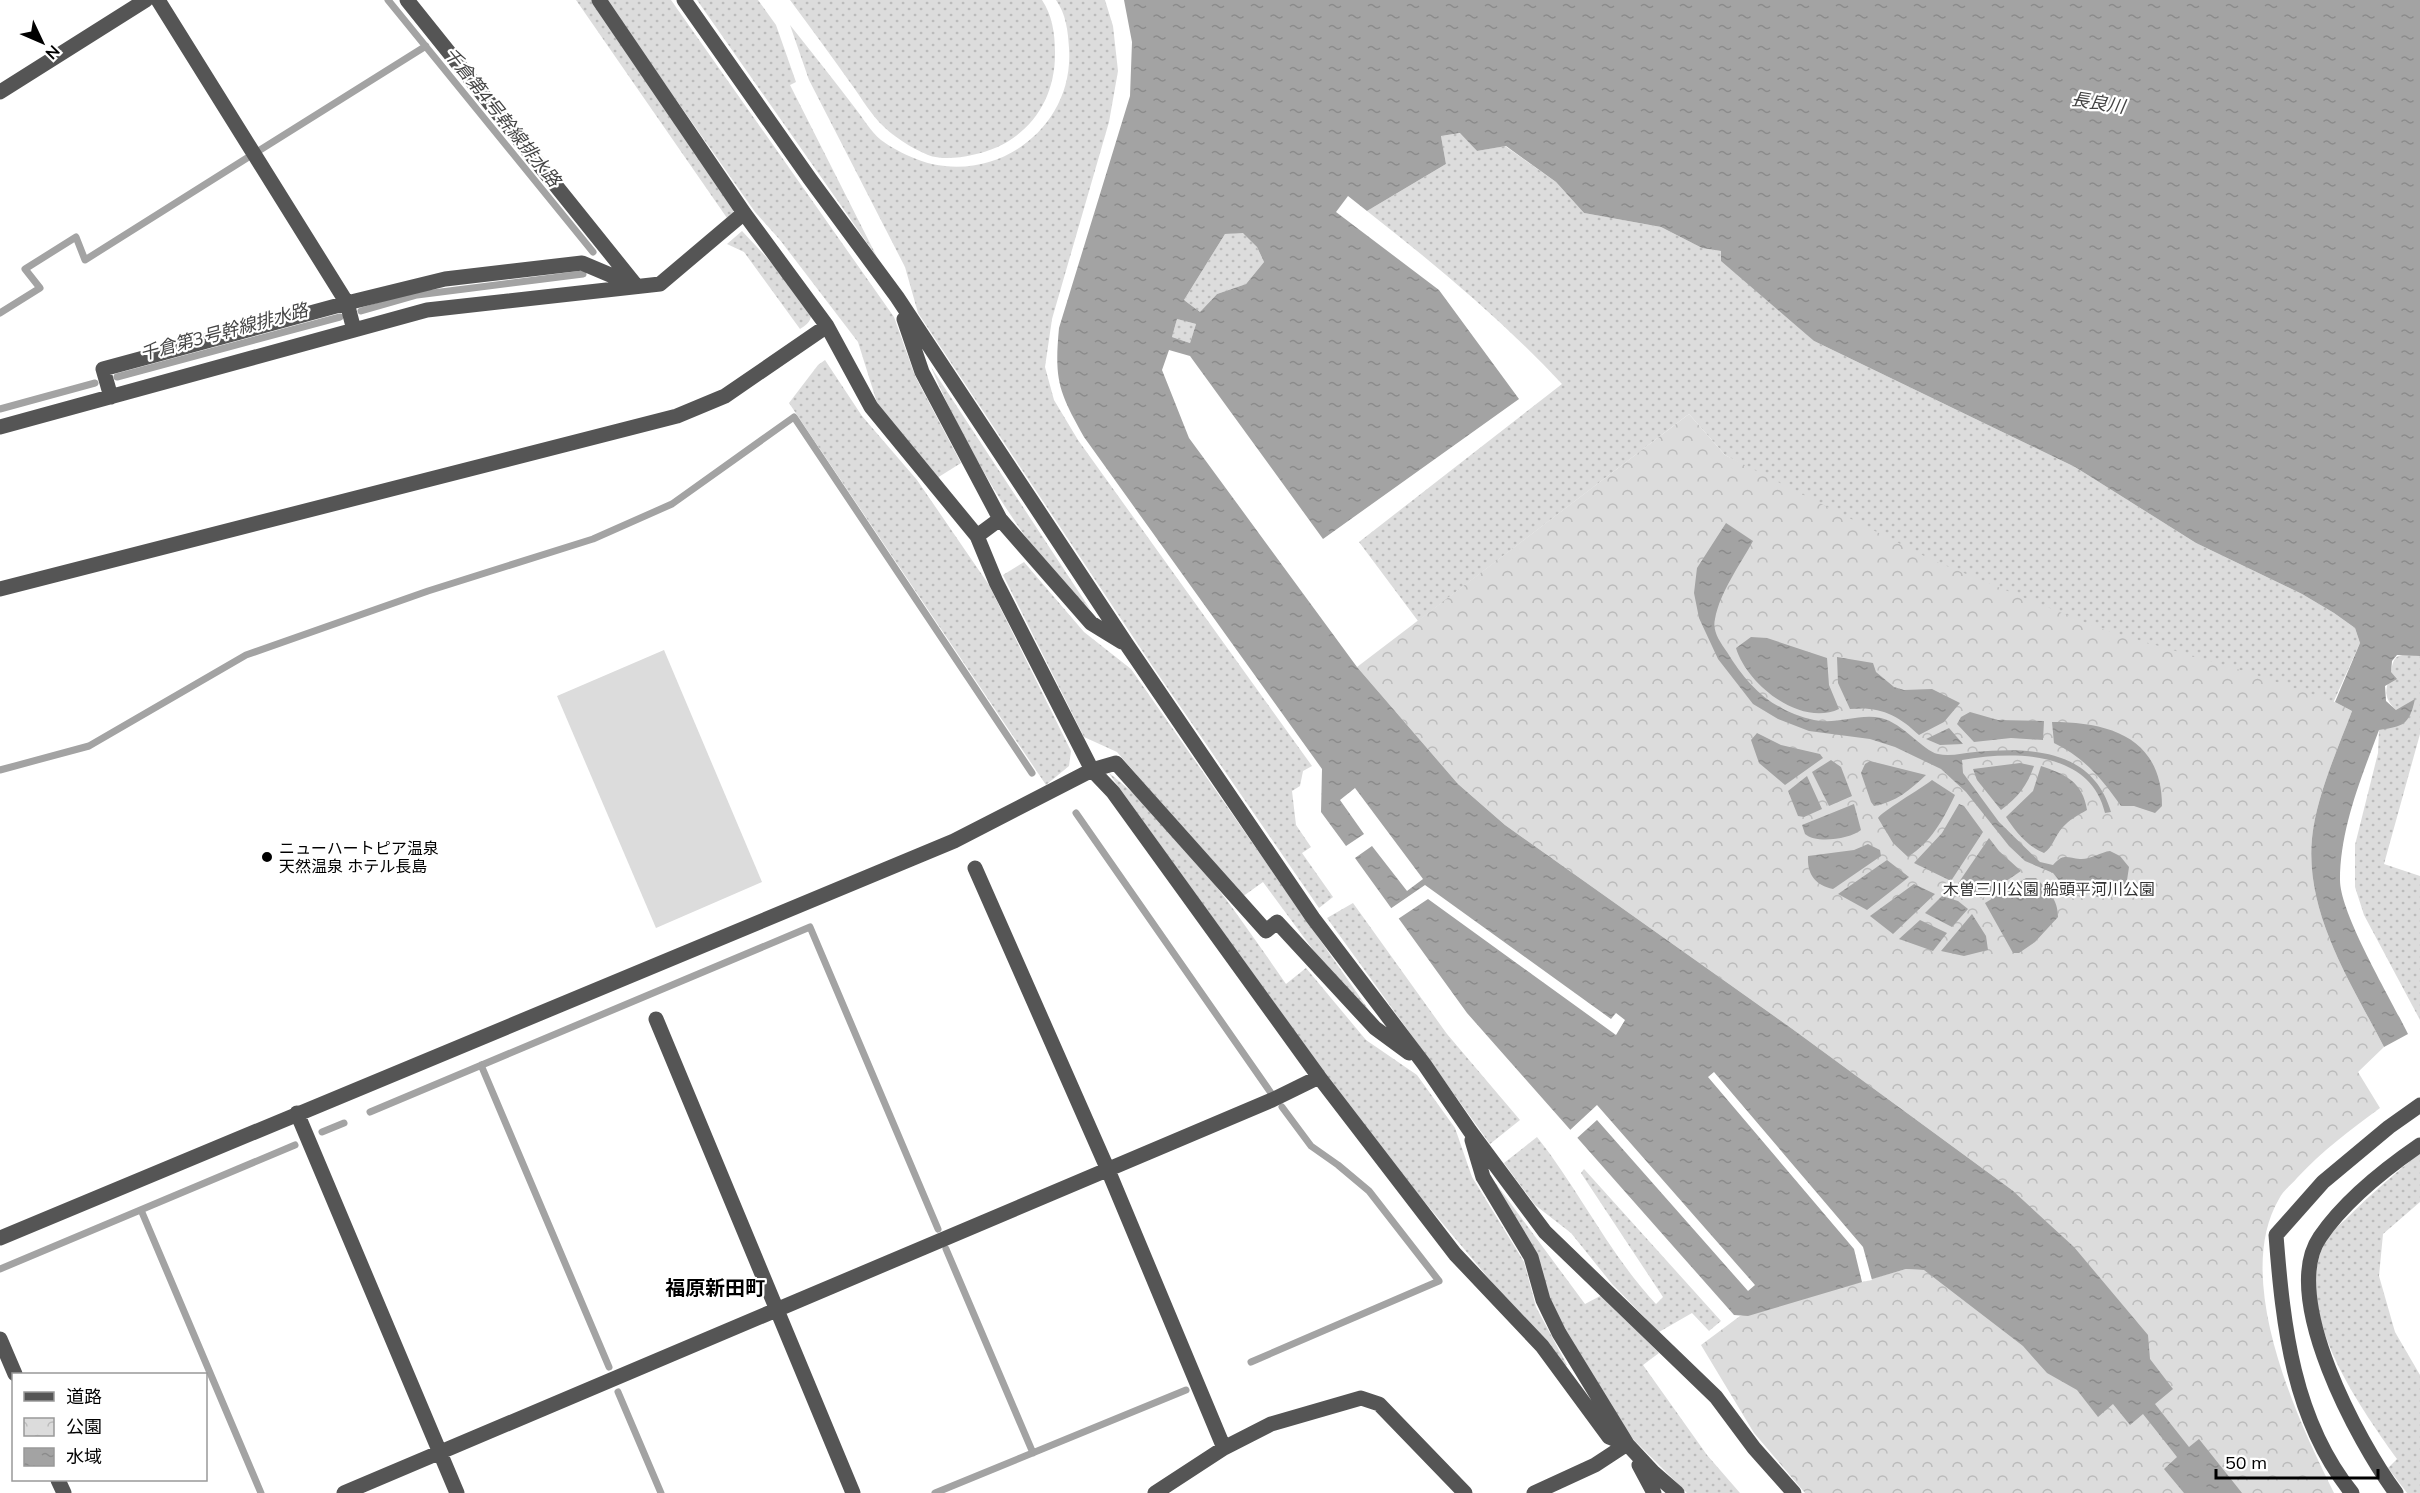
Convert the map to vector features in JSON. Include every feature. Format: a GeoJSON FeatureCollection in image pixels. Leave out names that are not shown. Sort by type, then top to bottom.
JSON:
{"type":"FeatureCollection","features":[{"type":"Feature","properties":{"kind":"street"},"geometry":{"type":"LineString","coordinates":[[0,92],[146,0]]}},
{"type":"Feature","properties":{"kind":"street"},"geometry":{"type":"LineString","coordinates":[[158,0],[347,303],[354,330]]}},
{"type":"Feature","properties":{"kind":"street"},"geometry":{"type":"LineString","coordinates":[[407,0],[636,286]]}},
{"type":"Feature","properties":{"kind":"street"},"geometry":{"type":"LineString","coordinates":[[599,0],[744,213],[828,326],[871,407],[977,536],[996,582],[1092,770],[1113,792],[1318,1077],[1455,1254],[1542,1346],[1609,1437],[1627,1443],[1677,1493]]}},
{"type":"Feature","properties":{"kind":"street"},"geometry":{"type":"LineString","coordinates":[[684,0],[810,179],[897,297],[1127,645],[1313,918],[1424,1064],[1470,1131],[1545,1232],[1716,1397],[1754,1448],[1794,1493]]}},
{"type":"Feature","properties":{"kind":"street"},"geometry":{"type":"LineString","coordinates":[[0,427],[427,310],[660,284],[744,213]]}},
{"type":"Feature","properties":{"kind":"street"},"geometry":{"type":"LineString","coordinates":[[111,397],[103,369],[445,279],[582,263],[636,286]]}},
{"type":"Feature","properties":{"kind":"street"},"geometry":{"type":"LineString","coordinates":[[897,297],[922,372],[1000,519],[1091,623],[1127,645]]}},
{"type":"Feature","properties":{"kind":"street"},"geometry":{"type":"LineString","coordinates":[[0,589],[677,416],[725,396],[828,326]]}},
{"type":"Feature","properties":{"kind":"street"},"geometry":{"type":"LineString","coordinates":[[977,536],[1000,519]]}},
{"type":"Feature","properties":{"kind":"street"},"geometry":{"type":"LineString","coordinates":[[0,1238],[297,1113],[539,1016],[954,841],[1092,770],[1116,763],[1266,931],[1277,922],[1375,1028],[1424,1064]]}},
{"type":"Feature","properties":{"kind":"street"},"geometry":{"type":"LineString","coordinates":[[975,868],[1108,1170],[1224,1448]]}},
{"type":"Feature","properties":{"kind":"street"},"geometry":{"type":"LineString","coordinates":[[656,1019],[853,1493]]}},
{"type":"Feature","properties":{"kind":"street"},"geometry":{"type":"LineString","coordinates":[[344,1493],[441,1454],[1272,1100],[1318,1077]]}},
{"type":"Feature","properties":{"kind":"street"},"geometry":{"type":"LineString","coordinates":[[2352,1493],[2312,1424],[2293,1373],[2285,1333],[2276,1235],[2323,1182],[2389,1126],[2420,1105]]}},
{"type":"Feature","properties":{"kind":"street"},"geometry":{"type":"LineString","coordinates":[[297,1113],[457,1493]]}},
{"type":"Feature","properties":{"kind":"street"},"geometry":{"type":"LineString","coordinates":[[1470,1131],[1483,1177],[1531,1257],[1543,1300],[1559,1333],[1627,1443],[1654,1493]]}},
{"type":"Feature","properties":{"kind":"street"},"geometry":{"type":"LineString","coordinates":[[2396,1493],[2381,1473],[2339,1393],[2317,1337],[2308,1293],[2311,1260],[2319,1238],[2377,1176],[2420,1145]]}},
{"type":"Feature","properties":{"kind":"street"},"geometry":{"type":"LineString","coordinates":[[0,1339],[15,1373]]}},
{"type":"Feature","properties":{"kind":"street"},"geometry":{"type":"LineString","coordinates":[[1155,1493],[1224,1448],[1271,1424],[1361,1398],[1379,1404],[1465,1493]]}},
{"type":"Feature","properties":{"kind":"street"},"geometry":{"type":"LineString","coordinates":[[1534,1493],[1595,1465],[1627,1443]]}},
{"type":"Feature","properties":{"kind":"green space"},"geometry":{"type":"Polygon","coordinates":[[[576,0],[593,0],[734,205],[733,213],[727,218],[576,0]]]}},
{"type":"Feature","properties":{"kind":"green space"},"geometry":{"type":"Polygon","coordinates":[[[606,0],[671,0],[894,317],[915,376],[961,463],[937,478],[878,406],[858,342],[780,240],[755,212],[606,0]]]}},
{"type":"Feature","properties":{"kind":"green space"},"geometry":{"type":"Polygon","coordinates":[[[697,0],[758,0],[776,25],[796,82],[790,85],[877,257],[697,0]]]}},
{"type":"Feature","properties":{"kind":"green space"},"geometry":{"type":"Polygon","coordinates":[[[790,0],[1042,0],[1051,18],[1054,38],[1054,71],[1050,89],[1033,119],[1007,142],[991,150],[972,155],[933,157],[902,141],[879,122],[790,0]]]}},
{"type":"Feature","properties":{"kind":"green space"},"geometry":{"type":"Polygon","coordinates":[[[1056,0],[1105,0],[1113,26],[1118,71],[1109,122],[1052,319],[1045,367],[1054,400],[1078,440],[1312,766],[1303,771],[1300,786],[1292,791],[1296,825],[1311,847],[1302,853],[1333,897],[1319,908],[1153,667],[918,313],[905,267],[809,80],[790,25],[870,129],[881,140],[909,156],[938,165],[967,166],[995,160],[1020,147],[1041,129],[1057,106],[1067,79],[1069,48],[1066,23],[1056,0]]]}},
{"type":"Feature","properties":{"kind":"green space"},"geometry":{"type":"Polygon","coordinates":[[[1461,133],[1477,151],[1505,146],[1556,182],[1584,213],[1661,227],[1702,248],[1722,251],[1814,341],[2075,467],[2196,543],[2302,594],[2355,628],[2360,643],[2299,779],[1725,455],[1689,414],[1418,621],[1359,542],[1562,384],[1468,294],[1367,211],[1446,164],[1441,136],[1461,133]]]}},
{"type":"Feature","properties":{"kind":"green space"},"geometry":{"type":"Polygon","coordinates":[[[742,231],[781,273],[808,308],[811,315],[810,320],[800,329],[744,252],[727,244],[742,231]]]}},
{"type":"Feature","properties":{"kind":"green space"},"geometry":{"type":"Polygon","coordinates":[[[1243,232],[1257,247],[1264,262],[1246,284],[1217,294],[1200,312],[1184,300],[1225,234],[1243,232]]]}},
{"type":"Feature","properties":{"kind":"green space"},"geometry":{"type":"Polygon","coordinates":[[[1177,319],[1196,324],[1190,343],[1172,337],[1177,319]]]}},
{"type":"Feature","properties":{"kind":"green space"},"geometry":{"type":"Polygon","coordinates":[[[825,360],[862,416],[917,480],[989,585],[1071,751],[1069,766],[1046,785],[789,403],[818,365],[825,360]]]}},
{"type":"Feature","properties":{"kind":"green space"},"geometry":{"type":"Polygon","coordinates":[[[931,367],[1090,609],[1055,575],[1017,525],[969,446],[931,367]]]}},
{"type":"Feature","properties":{"kind":"green space","name":"木曽三川公園 船頭平河川公園"},"geometry":{"type":"Polygon","coordinates":[[[1689,414],[1725,455],[1932,560],[2101,629],[2247,672],[2335,702],[2352,711],[2321,796],[2314,824],[2311,854],[2320,912],[2330,940],[2384,1047],[2358,1072],[2380,1108],[2326,1150],[2283,1193],[2266,1232],[2263,1268],[2266,1308],[2275,1348],[2303,1427],[2334,1493],[1805,1493],[1754,1433],[1701,1345],[1740,1316],[1906,1269],[1924,1270],[2012,1190],[1791,1028],[1505,825],[1458,784],[1357,667],[1689,414]]]}},
{"type":"Feature","properties":{"kind":"green space"},"geometry":{"type":"Polygon","coordinates":[[[1024,562],[1084,632],[1131,669],[1371,1013],[1325,966],[1263,882],[1242,897],[1117,752],[1084,737],[1003,575],[1024,562]]]}},
{"type":"Feature","properties":{"kind":"green space"},"geometry":{"type":"Polygon","coordinates":[[[664,650],[762,882],[656,928],[557,696],[664,650]]]}},
{"type":"Feature","properties":{"kind":"green space"},"geometry":{"type":"Polygon","coordinates":[[[2408,654],[2420,656],[2420,734],[2384,864],[2420,876],[2420,1020],[2364,915],[2355,887],[2355,845],[2378,753],[2379,730],[2396,710],[2388,700],[2387,687],[2394,660],[2408,654]]]}},
{"type":"Feature","properties":{"kind":"green space"},"geometry":{"type":"Polygon","coordinates":[[[1108,772],[1134,794],[1182,844],[1226,899],[1286,984],[1306,968],[1366,1040],[1417,1075],[1455,1128],[1472,1177],[1524,1262],[1536,1307],[1567,1365],[1563,1367],[1402,1175],[1322,1070],[1108,772]]]}},
{"type":"Feature","properties":{"kind":"green space"},"geometry":{"type":"Polygon","coordinates":[[[1353,903],[1447,1034],[1520,1120],[1490,1144],[1327,918],[1353,903]]]}},
{"type":"Feature","properties":{"kind":"green space"},"geometry":{"type":"Polygon","coordinates":[[[1537,1137],[1609,1243],[1639,1285],[1656,1304],[1663,1297],[1581,1173],[1584,1169],[1721,1321],[1709,1331],[1692,1313],[1659,1332],[1612,1284],[1571,1233],[1535,1205],[1504,1163],[1537,1137]]]}},
{"type":"Feature","properties":{"kind":"green space"},"geometry":{"type":"Polygon","coordinates":[[[2420,1153],[2420,1202],[2383,1234],[2379,1276],[2395,1332],[2420,1375],[2420,1493],[2407,1493],[2388,1468],[2397,1459],[2365,1412],[2333,1355],[2322,1325],[2316,1296],[2317,1267],[2326,1240],[2331,1234],[2374,1192],[2420,1153]]]}},
{"type":"Feature","properties":{"kind":"green space"},"geometry":{"type":"Polygon","coordinates":[[[1491,1180],[1585,1304],[1602,1295],[1659,1353],[1643,1365],[1707,1455],[1740,1493],[1687,1493],[1627,1433],[1558,1325],[1491,1180]]]}},
{"type":"Feature","properties":{"kind":"water","name":"長良川"},"geometry":{"type":"Polygon","coordinates":[[[1124,0],[2420,0],[2420,656],[2397,655],[2392,661],[2391,672],[2397,679],[2385,686],[2386,701],[2396,710],[2415,699],[2410,715],[2404,723],[2379,730],[2348,823],[2340,880],[2342,895],[2357,934],[2408,1034],[2384,1047],[2330,940],[2320,912],[2311,854],[2314,824],[2321,796],[2352,711],[2335,702],[2360,643],[2355,628],[2302,594],[2196,543],[2075,467],[1814,341],[1721,261],[1721,251],[1702,248],[1661,227],[1584,213],[1556,182],[1506,146],[1477,151],[1460,133],[1441,136],[1446,164],[1367,211],[1348,196],[1336,212],[1439,290],[1519,399],[1323,539],[1190,356],[1169,350],[1162,370],[1189,438],[1357,667],[1458,784],[1505,825],[1791,1028],[2012,1190],[2074,1247],[2148,1335],[2150,1359],[2173,1389],[2155,1404],[2189,1447],[2199,1439],[2242,1493],[2184,1493],[2164,1469],[2177,1457],[2143,1414],[2130,1425],[2113,1404],[2098,1417],[2077,1390],[2047,1373],[2023,1346],[1924,1270],[1906,1269],[1748,1316],[1734,1315],[1467,1013],[1355,858],[1372,846],[1407,891],[1423,879],[1355,788],[1340,800],[1364,834],[1346,846],[1321,812],[1322,769],[1084,437],[1060,386],[1057,361],[1059,328],[1130,96],[1132,42],[1124,0]],[[1243,233],[1225,234],[1184,300],[1200,312],[1217,294],[1246,284],[1264,262],[1257,247],[1243,233]],[[1177,319],[1172,337],[1190,343],[1196,324],[1177,319]]]}},
{"type":"Feature","properties":{"kind":"water"},"geometry":{"type":"Polygon","coordinates":[[[1726,523],[1753,541],[1721,599],[1715,619],[1715,628],[1719,640],[1735,665],[1753,687],[1774,704],[1799,716],[1814,720],[1881,718],[1897,725],[1926,748],[1938,754],[2017,750],[2057,756],[2075,764],[2090,775],[2102,791],[2111,812],[2105,813],[2097,792],[2084,777],[2067,766],[2026,756],[1962,760],[1963,773],[1999,822],[2040,862],[2053,865],[2063,858],[2084,859],[2110,851],[2120,856],[2129,867],[2126,887],[2117,895],[2097,897],[2077,883],[2062,884],[2053,873],[2025,861],[2009,846],[1966,792],[1941,769],[1895,747],[1870,739],[1809,731],[1778,719],[1753,704],[1718,659],[1699,618],[1694,593],[1697,568],[1726,523]]]}},
{"type":"Feature","properties":{"kind":"water"},"geometry":{"type":"Polygon","coordinates":[[[1751,637],[1767,638],[1827,658],[1829,685],[1839,709],[1824,713],[1808,712],[1777,699],[1763,688],[1751,676],[1736,648],[1751,637]]]}},
{"type":"Feature","properties":{"kind":"water"},"geometry":{"type":"Polygon","coordinates":[[[1837,657],[1873,663],[1876,672],[1894,687],[1904,690],[1932,689],[1960,703],[1944,722],[1919,735],[1904,722],[1888,713],[1861,708],[1850,709],[1838,683],[1837,657]]]}},
{"type":"Feature","properties":{"kind":"water"},"geometry":{"type":"Polygon","coordinates":[[[1970,712],[1998,720],[2044,721],[2043,740],[2011,738],[1974,742],[1957,724],[1961,717],[1970,712]]]}},
{"type":"Feature","properties":{"kind":"water"},"geometry":{"type":"Polygon","coordinates":[[[2052,722],[2094,726],[2129,738],[2153,764],[2160,783],[2162,806],[2155,813],[2134,806],[2121,806],[2084,762],[2054,743],[2052,722]]]}},
{"type":"Feature","properties":{"kind":"water"},"geometry":{"type":"Polygon","coordinates":[[[1949,728],[1963,744],[1940,745],[1926,739],[1949,728]]]}},
{"type":"Feature","properties":{"kind":"water"},"geometry":{"type":"Polygon","coordinates":[[[1757,733],[1781,745],[1820,754],[1823,758],[1785,785],[1759,763],[1751,740],[1757,733]]]}},
{"type":"Feature","properties":{"kind":"water"},"geometry":{"type":"Polygon","coordinates":[[[1831,760],[1841,767],[1852,796],[1829,806],[1812,772],[1831,760]]]}},
{"type":"Feature","properties":{"kind":"water"},"geometry":{"type":"Polygon","coordinates":[[[1870,761],[1926,775],[1902,795],[1874,806],[1861,773],[1865,764],[1870,761]]]}},
{"type":"Feature","properties":{"kind":"water"},"geometry":{"type":"Polygon","coordinates":[[[2020,763],[2034,766],[2021,791],[2001,810],[1977,780],[1973,769],[2020,763]]]}},
{"type":"Feature","properties":{"kind":"water"},"geometry":{"type":"Polygon","coordinates":[[[2041,766],[2072,780],[2082,792],[2087,810],[2065,825],[2050,848],[2044,853],[2032,847],[2022,838],[2006,817],[2033,791],[2041,766]]]}},
{"type":"Feature","properties":{"kind":"water"},"geometry":{"type":"Polygon","coordinates":[[[1807,776],[1822,809],[1804,817],[1798,816],[1788,791],[1807,776]]]}},
{"type":"Feature","properties":{"kind":"water"},"geometry":{"type":"Polygon","coordinates":[[[1932,780],[1955,795],[1936,830],[1908,857],[1893,843],[1878,818],[1932,780]]]}},
{"type":"Feature","properties":{"kind":"water"},"geometry":{"type":"Polygon","coordinates":[[[1854,804],[1861,830],[1849,836],[1825,840],[1805,834],[1802,825],[1854,804]]]}},
{"type":"Feature","properties":{"kind":"water"},"geometry":{"type":"Polygon","coordinates":[[[1959,804],[1964,806],[1983,832],[1951,881],[1914,863],[1942,833],[1959,804]]]}},
{"type":"Feature","properties":{"kind":"water"},"geometry":{"type":"Polygon","coordinates":[[[1989,838],[1999,851],[2021,871],[1981,898],[1957,885],[1989,838]]]}},
{"type":"Feature","properties":{"kind":"water"},"geometry":{"type":"Polygon","coordinates":[[[1868,844],[1880,850],[1881,856],[1833,889],[1821,885],[1813,878],[1808,856],[1854,850],[1868,844]]]}},
{"type":"Feature","properties":{"kind":"water"},"geometry":{"type":"Polygon","coordinates":[[[1887,860],[1909,877],[1867,910],[1838,894],[1887,860]]]}},
{"type":"Feature","properties":{"kind":"water"},"geometry":{"type":"Polygon","coordinates":[[[2026,878],[2036,878],[2048,891],[2056,905],[2058,917],[2035,942],[2019,953],[2013,953],[1985,903],[2026,878]]]}},
{"type":"Feature","properties":{"kind":"water"},"geometry":{"type":"Polygon","coordinates":[[[1914,884],[1935,894],[1893,934],[1870,916],[1914,884]]]}},
{"type":"Feature","properties":{"kind":"water"},"geometry":{"type":"Polygon","coordinates":[[[1942,896],[1958,901],[1968,909],[1952,927],[1925,913],[1942,896]]]}},
{"type":"Feature","properties":{"kind":"water"},"geometry":{"type":"Polygon","coordinates":[[[1972,914],[1986,936],[1988,950],[1964,956],[1941,951],[1972,914]]]}},
{"type":"Feature","properties":{"kind":"water"},"geometry":{"type":"Polygon","coordinates":[[[1920,920],[1947,933],[1933,951],[1899,939],[1920,920]]]}},
{"type":"Feature","properties":{"kind":"pier"},"geometry":{"type":"Polygon","coordinates":[[[1425,885],[1611,1019],[1616,1013],[1625,1020],[1616,1035],[1428,899],[1398,919],[1390,909],[1425,885]]]}},
{"type":"Feature","properties":{"kind":"pier"},"geometry":{"type":"Polygon","coordinates":[[[1714,1072],[1863,1247],[1872,1280],[1862,1282],[1854,1249],[1708,1077],[1714,1072]]]}},
{"type":"Feature","properties":{"kind":"pier"},"geometry":{"type":"Polygon","coordinates":[[[1597,1105],[1755,1285],[1748,1291],[1597,1120],[1576,1139],[1569,1131],[1597,1105]]]}},
{"type":"Feature","properties":{"kind":"waterway","name":"千倉第4号幹線排水路"},"geometry":{"type":"LineString","coordinates":[[388,0],[593,252]]}},
{"type":"Feature","properties":{"kind":"waterway"},"geometry":{"type":"LineString","coordinates":[[260,150],[426,46]]}},
{"type":"Feature","properties":{"kind":"waterway"},"geometry":{"type":"LineString","coordinates":[[0,313],[40,288],[25,269],[76,237],[85,260],[247,158]]}},
{"type":"Feature","properties":{"kind":"waterway","name":"千倉第3号幹線排水路"},"geometry":{"type":"LineString","coordinates":[[361,311],[417,295],[583,274]]}},
{"type":"Feature","properties":{"kind":"waterway","name":"千倉第3号幹線排水路"},"geometry":{"type":"LineString","coordinates":[[117,377],[340,317]]}},
{"type":"Feature","properties":{"kind":"waterway","name":"千倉第3号幹線排水路"},"geometry":{"type":"LineString","coordinates":[[0,409],[95,383]]}},
{"type":"Feature","properties":{"kind":"waterway"},"geometry":{"type":"LineString","coordinates":[[0,770],[89,746],[246,655],[428,591],[593,539],[672,504],[794,417],[1032,773]]}},
{"type":"Feature","properties":{"kind":"waterway"},"geometry":{"type":"LineString","coordinates":[[1076,813],[1271,1093]]}},
{"type":"Feature","properties":{"kind":"waterway"},"geometry":{"type":"LineString","coordinates":[[370,1112],[810,927],[938,1229]]}},
{"type":"Feature","properties":{"kind":"waterway"},"geometry":{"type":"LineString","coordinates":[[481,1065],[609,1367]]}},
{"type":"Feature","properties":{"kind":"waterway"},"geometry":{"type":"LineString","coordinates":[[1251,1362],[1439,1281],[1369,1191],[1311,1146],[1282,1107]]}},
{"type":"Feature","properties":{"kind":"waterway"},"geometry":{"type":"LineString","coordinates":[[322,1132],[344,1123]]}},
{"type":"Feature","properties":{"kind":"waterway"},"geometry":{"type":"LineString","coordinates":[[0,1269],[295,1145]]}},
{"type":"Feature","properties":{"kind":"waterway"},"geometry":{"type":"LineString","coordinates":[[141,1210],[261,1493]]}},
{"type":"Feature","properties":{"kind":"waterway"},"geometry":{"type":"LineString","coordinates":[[946,1249],[1033,1453]]}},
{"type":"Feature","properties":{"kind":"waterway"},"geometry":{"type":"LineString","coordinates":[[935,1493],[1186,1390]]}},
{"type":"Feature","properties":{"kind":"waterway"},"geometry":{"type":"LineString","coordinates":[[618,1392],[661,1493]]}},
{"type":"Feature","properties":{"kind":"place","name":"ニューハートピア温泉 天然温泉 ホテル長島"},"geometry":{"type":"Point","coordinates":[267,857]}},
{"type":"Feature","properties":{"kind":"district","name":"福原新田町"},"geometry":{"type":"Point","coordinates":[715,1288]}}]}
